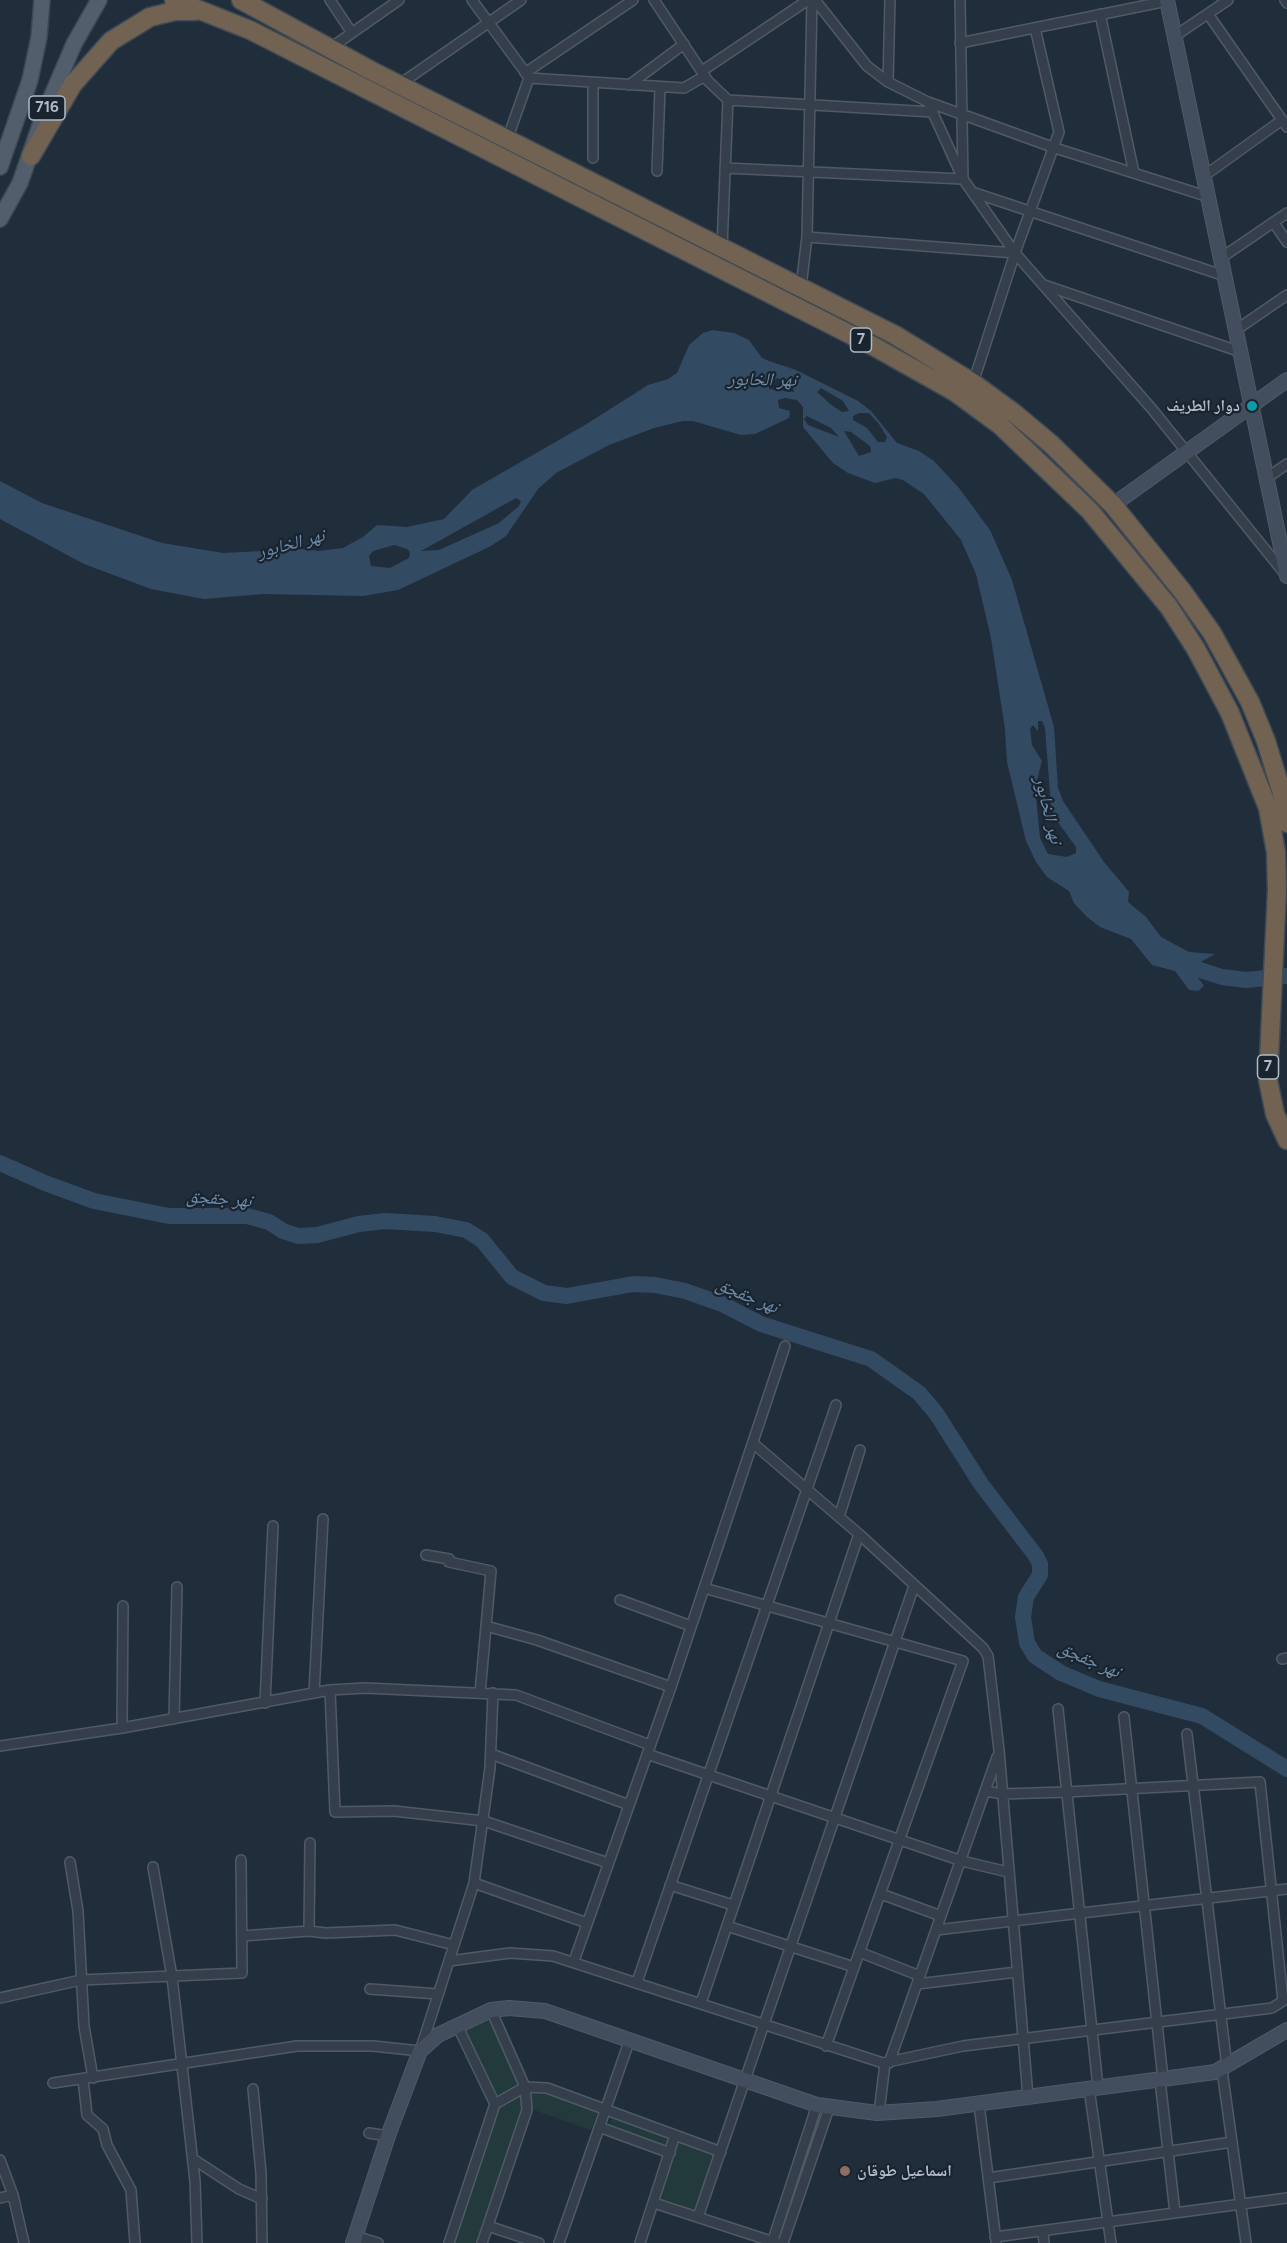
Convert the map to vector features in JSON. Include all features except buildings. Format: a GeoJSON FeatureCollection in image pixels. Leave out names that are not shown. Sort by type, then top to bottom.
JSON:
{"type":"FeatureCollection","features":[{"type":"Feature","properties":{"kind":"highway","name":"7"},"geometry":{"type":"LineString","coordinates":[[174,0],[224,18],[875,347],[955,392],[1000,425],[1090,511],[1169,606],[1214,680],[1280,802],[1287,823]]}},
{"type":"Feature","properties":{"kind":"highway","name":"7"},"geometry":{"type":"LineString","coordinates":[[241,0],[329,49],[895,335],[973,382],[1051,444],[1113,505],[1183,592],[1212,633],[1250,702],[1280,767],[1282,866],[1271,991],[1268,1080],[1275,1114],[1287,1140]]}},
{"type":"Feature","properties":{"kind":"highway"},"geometry":{"type":"LineString","coordinates":[[31,156],[73,84],[100,52],[122,32],[150,17],[175,11],[201,11],[224,18]]}},
{"type":"Feature","properties":{"kind":"main road","name":"716"},"geometry":{"type":"LineString","coordinates":[[0,168],[30,80],[39,37],[42,0]]}},
{"type":"Feature","properties":{"kind":"main road","name":"716"},"geometry":{"type":"LineString","coordinates":[[0,219],[20,183],[59,76],[99,0]]}},
{"type":"Feature","properties":{"kind":"street"},"geometry":{"type":"LineString","coordinates":[[330,0],[352,33]]}},
{"type":"Feature","properties":{"kind":"street"},"geometry":{"type":"LineString","coordinates":[[329,49],[399,0]]}},
{"type":"Feature","properties":{"kind":"street"},"geometry":{"type":"LineString","coordinates":[[472,0],[527,76],[660,88],[684,88],[812,0]]}},
{"type":"Feature","properties":{"kind":"street"},"geometry":{"type":"LineString","coordinates":[[400,84],[521,0]]}},
{"type":"Feature","properties":{"kind":"street"},"geometry":{"type":"LineString","coordinates":[[507,140],[527,76],[633,0]]}},
{"type":"Feature","properties":{"kind":"street"},"geometry":{"type":"LineString","coordinates":[[812,0],[867,66],[888,82],[928,102],[1055,148],[1209,197]]}},
{"type":"Feature","properties":{"kind":"street"},"geometry":{"type":"LineString","coordinates":[[801,287],[807,237],[812,0]]}},
{"type":"Feature","properties":{"kind":"street"},"geometry":{"type":"LineString","coordinates":[[888,82],[890,0]]}},
{"type":"Feature","properties":{"kind":"street"},"geometry":{"type":"LineString","coordinates":[[960,0],[960,112],[963,178]]}},
{"type":"Feature","properties":{"kind":"street"},"geometry":{"type":"LineString","coordinates":[[960,43],[1167,0],[1267,478],[1283,540],[1287,576]]}},
{"type":"Feature","properties":{"kind":"street"},"geometry":{"type":"LineString","coordinates":[[1175,36],[1228,0]]}},
{"type":"Feature","properties":{"kind":"street"},"geometry":{"type":"LineString","coordinates":[[656,1],[703,73],[728,100],[933,112]]}},
{"type":"Feature","properties":{"kind":"street"},"geometry":{"type":"LineString","coordinates":[[1100,14],[1134,173]]}},
{"type":"Feature","properties":{"kind":"street"},"geometry":{"type":"LineString","coordinates":[[1204,176],[1285,123],[1208,14]]}},
{"type":"Feature","properties":{"kind":"street"},"geometry":{"type":"LineString","coordinates":[[973,382],[1015,253],[1059,132],[1035,28]]}},
{"type":"Feature","properties":{"kind":"street"},"geometry":{"type":"LineString","coordinates":[[629,85],[684,44]]}},
{"type":"Feature","properties":{"kind":"street"},"geometry":{"type":"LineString","coordinates":[[593,82],[593,158]]}},
{"type":"Feature","properties":{"kind":"street"},"geometry":{"type":"LineString","coordinates":[[657,171],[660,88]]}},
{"type":"Feature","properties":{"kind":"street"},"geometry":{"type":"LineString","coordinates":[[722,247],[728,100]]}},
{"type":"Feature","properties":{"kind":"street"},"geometry":{"type":"LineString","coordinates":[[928,102],[963,178],[1015,253],[1187,451],[1287,576]]}},
{"type":"Feature","properties":{"kind":"street"},"geometry":{"type":"LineString","coordinates":[[725,168],[963,178]]}},
{"type":"Feature","properties":{"kind":"street"},"geometry":{"type":"LineString","coordinates":[[972,192],[1225,276]]}},
{"type":"Feature","properties":{"kind":"street"},"geometry":{"type":"LineString","coordinates":[[1221,258],[1287,213]]}},
{"type":"Feature","properties":{"kind":"street"},"geometry":{"type":"LineString","coordinates":[[1274,223],[1287,242]]}},
{"type":"Feature","properties":{"kind":"street"},"geometry":{"type":"LineString","coordinates":[[807,237],[1015,253]]}},
{"type":"Feature","properties":{"kind":"street"},"geometry":{"type":"LineString","coordinates":[[1041,284],[1241,352]]}},
{"type":"Feature","properties":{"kind":"street"},"geometry":{"type":"LineString","coordinates":[[1236,330],[1287,295]]}},
{"type":"Feature","properties":{"kind":"street"},"geometry":{"type":"LineString","coordinates":[[1113,505],[1287,380]]}},
{"type":"Feature","properties":{"kind":"street"},"geometry":{"type":"LineString","coordinates":[[1267,478],[1287,464]]}},
{"type":"Feature","properties":{"kind":"street"},"geometry":{"type":"LineString","coordinates":[[574,1961],[671,1688],[785,1346]]}},
{"type":"Feature","properties":{"kind":"street"},"geometry":{"type":"LineString","coordinates":[[637,1982],[836,1405]]}},
{"type":"Feature","properties":{"kind":"street"},"geometry":{"type":"LineString","coordinates":[[753,1444],[859,1534],[986,1652],[999,1750],[1028,2097]]}},
{"type":"Feature","properties":{"kind":"street"},"geometry":{"type":"LineString","coordinates":[[839,1517],[860,1450]]}},
{"type":"Feature","properties":{"kind":"street"},"geometry":{"type":"LineString","coordinates":[[315,1693],[323,1519]]}},
{"type":"Feature","properties":{"kind":"street"},"geometry":{"type":"LineString","coordinates":[[265,1703],[273,1526]]}},
{"type":"Feature","properties":{"kind":"street"},"geometry":{"type":"LineString","coordinates":[[701,2003],[859,1534]]}},
{"type":"Feature","properties":{"kind":"street"},"geometry":{"type":"LineString","coordinates":[[426,1555],[491,1571],[480,1693]]}},
{"type":"Feature","properties":{"kind":"street"},"geometry":{"type":"LineString","coordinates":[[699,2217],[914,1586]]}},
{"type":"Feature","properties":{"kind":"street"},"geometry":{"type":"LineString","coordinates":[[174,1719],[177,1587]]}},
{"type":"Feature","properties":{"kind":"street"},"geometry":{"type":"LineString","coordinates":[[704,1588],[963,1661],[826,2046]]}},
{"type":"Feature","properties":{"kind":"street"},"geometry":{"type":"LineString","coordinates":[[620,1600],[691,1626]]}},
{"type":"Feature","properties":{"kind":"street"},"geometry":{"type":"LineString","coordinates":[[122,1728],[123,1606]]}},
{"type":"Feature","properties":{"kind":"street"},"geometry":{"type":"LineString","coordinates":[[486,1626],[537,1640],[671,1688]]}},
{"type":"Feature","properties":{"kind":"street"},"geometry":{"type":"LineString","coordinates":[[0,1746],[122,1728],[330,1690],[365,1688],[516,1695],[710,1775],[962,1861],[1008,1872]]}},
{"type":"Feature","properties":{"kind":"street"},"geometry":{"type":"LineString","coordinates":[[330,1690],[334,1812],[394,1811],[484,1821],[608,1863]]}},
{"type":"Feature","properties":{"kind":"street"},"geometry":{"type":"LineString","coordinates":[[378,2243],[354,2239],[388,2136],[420,2051],[474,1883],[484,1821],[491,1754],[493,1693]]}},
{"type":"Feature","properties":{"kind":"street"},"geometry":{"type":"LineString","coordinates":[[1058,1709],[1093,2029],[1099,2162],[1111,2243]]}},
{"type":"Feature","properties":{"kind":"street"},"geometry":{"type":"LineString","coordinates":[[1124,1717],[1130,1790],[1158,2021],[1175,2213]]}},
{"type":"Feature","properties":{"kind":"street"},"geometry":{"type":"LineString","coordinates":[[1187,1734],[1221,2014],[1232,2142],[1246,2243]]}},
{"type":"Feature","properties":{"kind":"street"},"geometry":{"type":"LineString","coordinates":[[879,2113],[887,2063],[962,1861],[999,1750]]}},
{"type":"Feature","properties":{"kind":"street"},"geometry":{"type":"LineString","coordinates":[[491,1754],[629,1805]]}},
{"type":"Feature","properties":{"kind":"street"},"geometry":{"type":"LineString","coordinates":[[449,1960],[523,1953],[574,1961],[826,2046],[887,2063],[925,2052],[1272,2008],[1283,2001],[1284,1993],[1260,1782],[1130,1790],[1002,1794],[986,1791]]}},
{"type":"Feature","properties":{"kind":"street"},"geometry":{"type":"LineString","coordinates":[[309,1931],[310,1843]]}},
{"type":"Feature","properties":{"kind":"street"},"geometry":{"type":"LineString","coordinates":[[0,1998],[81,1980],[242,1973],[241,1860]]}},
{"type":"Feature","properties":{"kind":"street"},"geometry":{"type":"LineString","coordinates":[[70,1862],[78,1911],[88,2079],[87,2115],[103,2129],[107,2145],[131,2190],[135,2243]]}},
{"type":"Feature","properties":{"kind":"street"},"geometry":{"type":"LineString","coordinates":[[153,1867],[172,1977],[193,2159],[197,2243]]}},
{"type":"Feature","properties":{"kind":"street"},"geometry":{"type":"LineString","coordinates":[[474,1883],[587,1923]]}},
{"type":"Feature","properties":{"kind":"street"},"geometry":{"type":"LineString","coordinates":[[670,1885],[733,1905]]}},
{"type":"Feature","properties":{"kind":"street"},"geometry":{"type":"LineString","coordinates":[[936,1930],[1206,1896],[1287,1889]]}},
{"type":"Feature","properties":{"kind":"street"},"geometry":{"type":"LineString","coordinates":[[881,1894],[941,1916]]}},
{"type":"Feature","properties":{"kind":"street"},"geometry":{"type":"LineString","coordinates":[[727,1926],[854,1967]]}},
{"type":"Feature","properties":{"kind":"street"},"geometry":{"type":"LineString","coordinates":[[242,1936],[309,1931],[326,1933],[395,1930],[454,1945]]}},
{"type":"Feature","properties":{"kind":"street"},"geometry":{"type":"LineString","coordinates":[[860,1952],[919,1980],[1017,1972]]}},
{"type":"Feature","properties":{"kind":"street"},"geometry":{"type":"LineString","coordinates":[[370,1989],[438,1994]]}},
{"type":"Feature","properties":{"kind":"street"},"geometry":{"type":"LineString","coordinates":[[53,2084],[318,2044],[420,2051],[431,2040],[457,2025],[491,2010],[509,2008],[545,2011],[823,2107],[879,2113],[979,2104],[1225,2068],[1287,2030]]}},
{"type":"Feature","properties":{"kind":"street"},"geometry":{"type":"LineString","coordinates":[[482,2243],[525,2116],[525,2087],[491,2010]]}},
{"type":"Feature","properties":{"kind":"street"},"geometry":{"type":"LineString","coordinates":[[457,2025],[495,2104]]}},
{"type":"Feature","properties":{"kind":"street"},"geometry":{"type":"LineString","coordinates":[[559,2243],[630,2039]]}},
{"type":"Feature","properties":{"kind":"street"},"geometry":{"type":"LineString","coordinates":[[449,2243],[495,2104],[525,2087],[547,2088],[722,2152]]}},
{"type":"Feature","properties":{"kind":"street"},"geometry":{"type":"LineString","coordinates":[[253,2089],[262,2199],[262,2243]]}},
{"type":"Feature","properties":{"kind":"street"},"geometry":{"type":"LineString","coordinates":[[979,2104],[995,2240],[1043,2231],[1287,2198]]}},
{"type":"Feature","properties":{"kind":"street"},"geometry":{"type":"LineString","coordinates":[[654,2203],[776,2243],[823,2107]]}},
{"type":"Feature","properties":{"kind":"street"},"geometry":{"type":"LineString","coordinates":[[599,2127],[670,2153]]}},
{"type":"Feature","properties":{"kind":"street"},"geometry":{"type":"LineString","coordinates":[[369,2133],[388,2136]]}},
{"type":"Feature","properties":{"kind":"street"},"geometry":{"type":"LineString","coordinates":[[640,2243],[675,2135]]}},
{"type":"Feature","properties":{"kind":"street"},"geometry":{"type":"LineString","coordinates":[[988,2178],[1232,2142]]}},
{"type":"Feature","properties":{"kind":"street"},"geometry":{"type":"LineString","coordinates":[[193,2159],[239,2189],[262,2199]]}},
{"type":"Feature","properties":{"kind":"street"},"geometry":{"type":"LineString","coordinates":[[0,2160],[13,2195],[24,2243]]}},
{"type":"Feature","properties":{"kind":"street"},"geometry":{"type":"LineString","coordinates":[[0,2198],[13,2195]]}},
{"type":"Feature","properties":{"kind":"street"},"geometry":{"type":"LineString","coordinates":[[488,2226],[539,2243]]}},
{"type":"Feature","properties":{"kind":"street"},"geometry":{"type":"LineString","coordinates":[[1043,2231],[1044,2243]]}},
{"type":"Feature","properties":{"kind":"green space"},"geometry":{"type":"Polygon","coordinates":[[[489,2017],[521,2085],[496,2097],[464,2029],[489,2017]]]}},
{"type":"Feature","properties":{"kind":"green space"},"geometry":{"type":"Polygon","coordinates":[[[529,2089],[546,2092],[598,2110],[591,2130],[531,2109],[529,2089]]]}},
{"type":"Feature","properties":{"kind":"green space"},"geometry":{"type":"Polygon","coordinates":[[[521,2093],[522,2117],[477,2243],[453,2243],[496,2107],[521,2093]]]}},
{"type":"Feature","properties":{"kind":"green space"},"geometry":{"type":"Polygon","coordinates":[[[612,2115],[672,2136],[668,2149],[608,2128],[612,2115]]]}},
{"type":"Feature","properties":{"kind":"green space"},"geometry":{"type":"Polygon","coordinates":[[[679,2139],[718,2153],[697,2214],[657,2200],[679,2139]]]}},
{"type":"Feature","properties":{"kind":"water"},"geometry":{"type":"Polygon","coordinates":[[[712,330],[734,333],[749,340],[762,358],[796,370],[858,401],[871,411],[897,443],[919,451],[934,461],[959,488],[990,530],[1012,580],[1054,727],[1058,788],[1063,801],[1104,862],[1129,892],[1128,902],[1146,917],[1161,937],[1189,952],[1215,954],[1197,964],[1196,975],[1204,986],[1198,991],[1189,990],[1175,971],[1152,965],[1131,939],[1100,927],[1087,917],[1074,903],[1069,891],[1047,877],[1036,862],[1026,841],[1007,762],[1005,729],[991,638],[976,574],[961,540],[924,494],[903,480],[895,478],[875,483],[848,473],[833,463],[803,427],[803,407],[797,400],[785,398],[778,400],[779,408],[790,411],[789,418],[755,434],[741,435],[693,421],[683,421],[654,428],[609,445],[556,473],[538,489],[506,536],[489,547],[398,590],[363,596],[264,594],[204,599],[151,589],[84,564],[0,519],[0,481],[42,503],[162,543],[223,553],[301,549],[319,551],[343,548],[363,537],[377,525],[407,527],[444,519],[472,490],[585,425],[648,385],[668,379],[677,373],[689,345],[703,333],[712,330]],[[777,378],[769,384],[769,389],[794,392],[792,383],[777,378]],[[821,388],[817,392],[842,412],[849,411],[843,401],[821,388]],[[859,413],[853,416],[853,420],[867,428],[878,442],[885,442],[887,437],[869,413],[859,413]],[[807,416],[804,419],[808,425],[839,437],[831,428],[807,416]],[[844,431],[859,456],[871,452],[870,446],[851,432],[844,431]],[[516,498],[421,551],[439,550],[499,523],[519,506],[521,501],[516,498]],[[394,545],[373,551],[369,556],[371,566],[390,568],[409,558],[410,552],[394,545]],[[1038,721],[1038,731],[1033,725],[1030,729],[1032,745],[1042,761],[1035,787],[1040,838],[1048,854],[1067,857],[1076,853],[1076,847],[1055,818],[1051,806],[1045,728],[1042,721],[1038,721]]]}},
{"type":"Feature","properties":{"kind":"waterway","name":"نهر الخابور"},"geometry":{"type":"LineString","coordinates":[[1176,957],[1194,968],[1222,977],[1246,980],[1287,976]]}},
{"type":"Feature","properties":{"kind":"waterway","name":"نهر جقجق"},"geometry":{"type":"LineString","coordinates":[[0,1163],[94,1201],[169,1216],[247,1216],[269,1222],[283,1231],[298,1236],[317,1235],[359,1224],[385,1221],[435,1224],[466,1230],[482,1240],[512,1277],[544,1293],[567,1296],[633,1284],[655,1285],[685,1291],[722,1304],[761,1324],[871,1359],[919,1393],[936,1413],[981,1484],[1036,1556],[1040,1564],[1040,1575],[1026,1597],[1023,1617],[1027,1643],[1035,1656],[1061,1673],[1099,1689],[1202,1716],[1287,1769]]}},
{"type":"Feature","properties":{"kind":"place","name":"دوار الطريف"},"geometry":{"type":"Point","coordinates":[1252,406]}},
{"type":"Feature","properties":{"kind":"place","name":"اسماعيل طوقان"},"geometry":{"type":"Point","coordinates":[845,2171]}}]}
